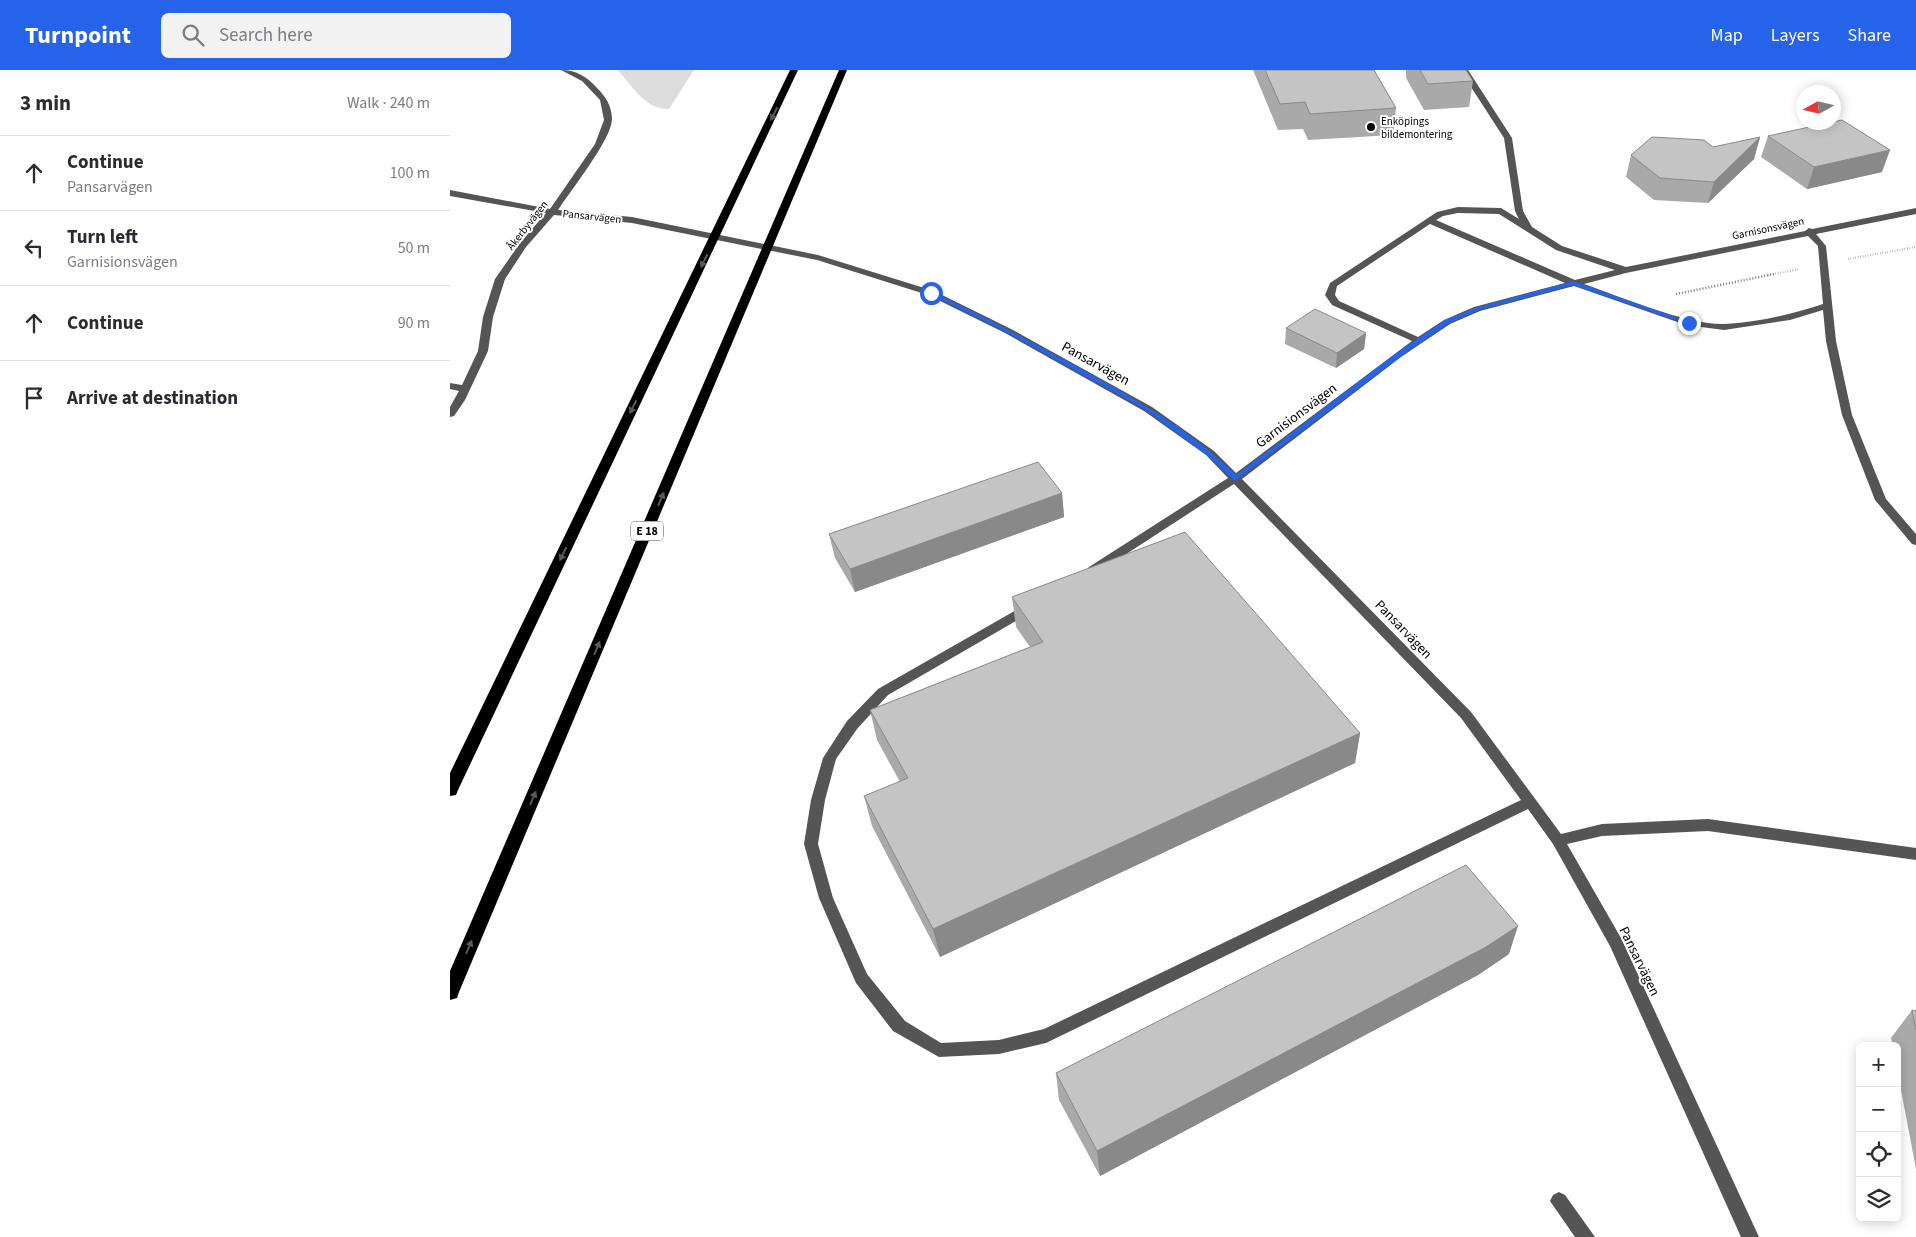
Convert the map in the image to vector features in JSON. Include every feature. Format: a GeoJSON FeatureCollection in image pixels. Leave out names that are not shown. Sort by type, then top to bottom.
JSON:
{"type":"FeatureCollection","features":[{"type":"Feature","properties":{"kind":"highway"},"geometry":{"type":"LineString","coordinates":[[450,790],[794,70]]}},
{"type":"Feature","properties":{"kind":"highway","name":"E 18"},"geometry":{"type":"LineString","coordinates":[[450,992],[843,70]]}},
{"type":"Feature","properties":{"kind":"street","name":"Åkerbyvägen"},"geometry":{"type":"LineString","coordinates":[[450,414],[465,389],[483,351],[488,317],[500,279],[523,245],[552,212],[599,144],[608,120],[604,100],[585,79],[565,70]]}},
{"type":"Feature","properties":{"kind":"street"},"geometry":{"type":"LineString","coordinates":[[1464,70],[1508,138],[1519,211],[1529,229]]}},
{"type":"Feature","properties":{"kind":"street","name":"Pansarvägen"},"geometry":{"type":"LineString","coordinates":[[450,193],[552,212],[632,220],[818,258],[931,293],[1008,331],[1148,409],[1210,453],[1466,715],[1558,840],[1616,943],[1750,1237]]}},
{"type":"Feature","properties":{"kind":"street"},"geometry":{"type":"LineString","coordinates":[[1419,341],[1335,303],[1330,295],[1333,285],[1440,214],[1483,208],[1501,211],[1559,248],[1624,270]]}},
{"type":"Feature","properties":{"kind":"street","name":"Garnisonsvägen"},"geometry":{"type":"LineString","coordinates":[[1419,341],[1447,322],[1477,309],[1573,283],[1624,270],[1916,210]]}},
{"type":"Feature","properties":{"kind":"street"},"geometry":{"type":"LineString","coordinates":[[1430,221],[1573,283],[1689,323],[1724,327],[1790,317],[1827,306]]}},
{"type":"Feature","properties":{"kind":"street"},"geometry":{"type":"LineString","coordinates":[[1809,231],[1822,246],[1830,341],[1847,415],[1881,500],[1916,541]]}},
{"type":"Feature","properties":{"kind":"street","name":"Garnisionsvägen"},"geometry":{"type":"LineString","coordinates":[[1079,579],[1235,479],[1419,341]]}},
{"type":"Feature","properties":{"kind":"street"},"geometry":{"type":"LineString","coordinates":[[450,386],[465,389]]}},
{"type":"Feature","properties":{"kind":"street"},"geometry":{"type":"LineString","coordinates":[[1045,599],[968,641],[883,692],[852,725],[830,758],[818,800],[811,844],[826,898],[861,978],[899,1026],[939,1050],[999,1047],[1046,1036],[1530,802]]}},
{"type":"Feature","properties":{"kind":"street"},"geometry":{"type":"LineString","coordinates":[[1558,840],[1602,830],[1708,825],[1916,854]]}},
{"type":"Feature","properties":{"kind":"street"},"geometry":{"type":"LineString","coordinates":[[1559,1201],[1586,1237]]}},
{"type":"Feature","properties":{"kind":"path"},"geometry":{"type":"LineString","coordinates":[[1632,303],[1916,246]]}},
{"type":"Feature","properties":{"kind":"shaded area"},"geometry":{"type":"Polygon","coordinates":[[[618,70],[694,70],[669,109],[653,106],[646,101],[634,90],[618,70]]]}},
{"type":"Feature","properties":{"kind":"building"},"geometry":{"type":"Polygon","coordinates":[[[1265,70],[1374,70],[1396,108],[1310,114],[1305,102],[1280,104],[1265,70]]]}},
{"type":"Feature","properties":{"kind":"building"},"geometry":{"type":"Polygon","coordinates":[[[1420,70],[1466,70],[1473,81],[1428,84],[1420,70]]]}},
{"type":"Feature","properties":{"kind":"building"},"geometry":{"type":"Polygon","coordinates":[[[1841,120],[1890,150],[1814,167],[1768,136],[1796,130],[1841,130],[1841,120]]]}},
{"type":"Feature","properties":{"kind":"building"},"geometry":{"type":"Polygon","coordinates":[[[1652,137],[1704,140],[1713,147],[1760,137],[1714,182],[1660,178],[1631,155],[1652,137]]]}},
{"type":"Feature","properties":{"kind":"building"},"geometry":{"type":"Polygon","coordinates":[[[1315,309],[1366,333],[1337,353],[1286,328],[1315,309]]]}},
{"type":"Feature","properties":{"kind":"building"},"geometry":{"type":"Polygon","coordinates":[[[1038,462],[1062,493],[850,569],[829,534],[1038,462]]]}},
{"type":"Feature","properties":{"kind":"building"},"geometry":{"type":"Polygon","coordinates":[[[1185,532],[1360,733],[933,929],[864,796],[908,778],[870,710],[1043,642],[1012,597],[1185,532]]]}},
{"type":"Feature","properties":{"kind":"building"},"geometry":{"type":"Polygon","coordinates":[[[1466,865],[1518,926],[1486,947],[1097,1151],[1056,1073],[1466,865]]]}},
{"type":"Feature","properties":{"kind":"building"},"geometry":{"type":"Polygon","coordinates":[[[1912,1010],[1916,1011],[1916,1030],[1912,1010]]]}},
{"type":"Feature","properties":{"kind":"place","name":"Enköpings bildemontering"},"geometry":{"type":"Point","coordinates":[1371,127]}},
{"type":"Feature","properties":{"kind":"route"},"geometry":{"type":"LineString","coordinates":[[931,293],[1008,331],[1148,409],[1210,453],[1235,479],[1398,355],[1447,322],[1477,309],[1573,283],[1689,323]]}}]}
